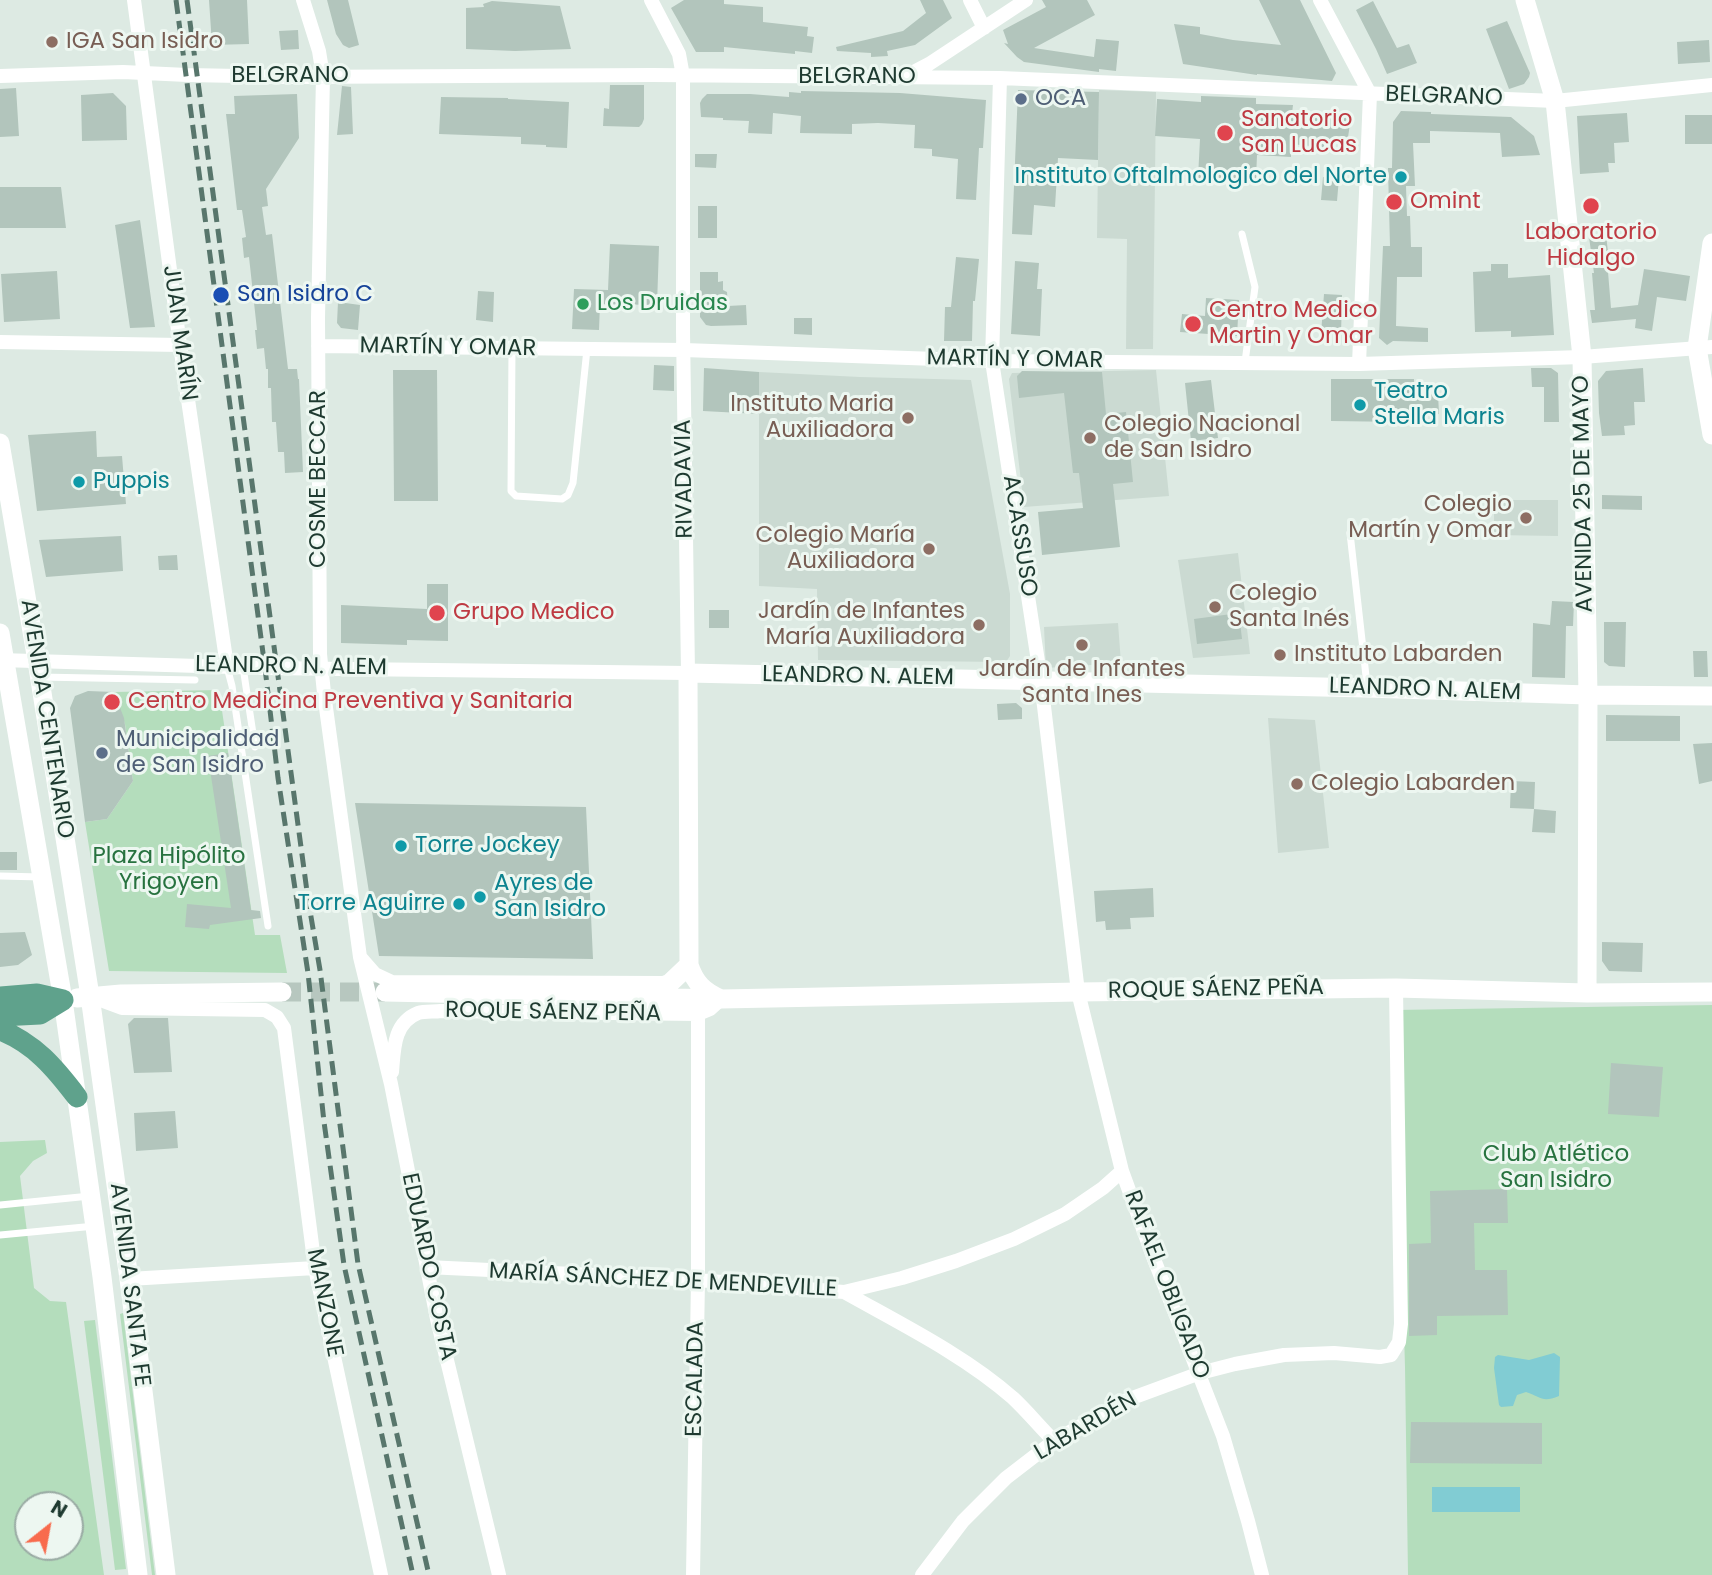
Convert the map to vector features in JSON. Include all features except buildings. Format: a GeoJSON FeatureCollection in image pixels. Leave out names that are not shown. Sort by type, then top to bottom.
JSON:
{"type":"FeatureCollection","features":[{"type":"Feature","properties":{"kind":"main road","name":"AVENIDA 25 DE MAYO"},"geometry":{"type":"LineString","coordinates":[[1525,0],[1555,101],[1582,357],[1588,695],[1587,993]]}},
{"type":"Feature","properties":{"kind":"main road"},"geometry":{"type":"LineString","coordinates":[[1712,243],[1704,348],[1712,435]]}},
{"type":"Feature","properties":{"kind":"main road","name":"AVENIDA CENTENARIO"},"geometry":{"type":"LineString","coordinates":[[0,443],[90,996]]}},
{"type":"Feature","properties":{"kind":"main road","name":"AVENIDA CENTENARIO"},"geometry":{"type":"LineString","coordinates":[[0,632],[2,660],[21,748],[63,1000]]}},
{"type":"Feature","properties":{"kind":"main road","name":"LEANDRO N. ALEM"},"geometry":{"type":"LineString","coordinates":[[688,673],[1712,696]]}},
{"type":"Feature","properties":{"kind":"main road","name":"RIVADAVIA"},"geometry":{"type":"LineString","coordinates":[[688,673],[689,965]]}},
{"type":"Feature","properties":{"kind":"main road"},"geometry":{"type":"LineString","coordinates":[[631,996],[653,991],[670,983],[689,965],[699,985],[709,994],[721,999]]}},
{"type":"Feature","properties":{"kind":"main road","name":"ROQUE SÁENZ PEÑA"},"geometry":{"type":"LineString","coordinates":[[385,992],[721,999],[1396,988],[1587,993],[1712,992]]}},
{"type":"Feature","properties":{"kind":"main road"},"geometry":{"type":"LineString","coordinates":[[0,997],[37,994],[63,1000],[134,994],[282,992]]}},
{"type":"Feature","properties":{"kind":"main road","name":"AVENIDA SANTA FE"},"geometry":{"type":"LineString","coordinates":[[90,996],[166,1575]]}},
{"type":"Feature","properties":{"kind":"main road"},"geometry":{"type":"LineString","coordinates":[[0,1016],[40,1014],[63,1000]]}},
{"type":"Feature","properties":{"kind":"main road","name":"AVENIDA SANTA FE"},"geometry":{"type":"LineString","coordinates":[[63,1000],[95,1226],[138,1575]]}},
{"type":"Feature","properties":{"kind":"main road"},"geometry":{"type":"LineString","coordinates":[[0,1030],[22,1040],[43,1056],[77,1097]]}},
{"type":"Feature","properties":{"kind":"street","name":"JUAN MARÍN"},"geometry":{"type":"LineString","coordinates":[[134,0],[180,345],[227,666]]}},
{"type":"Feature","properties":{"kind":"street","name":"COSME BECCAR"},"geometry":{"type":"LineString","coordinates":[[303,0],[319,51],[323,76],[318,346],[321,668],[360,957]]}},
{"type":"Feature","properties":{"kind":"street","name":"RIVADAVIA"},"geometry":{"type":"LineString","coordinates":[[651,0],[679,54],[683,76],[688,673]]}},
{"type":"Feature","properties":{"kind":"street"},"geometry":{"type":"LineString","coordinates":[[970,0],[984,28]]}},
{"type":"Feature","properties":{"kind":"street"},"geometry":{"type":"LineString","coordinates":[[901,78],[929,64],[1026,0]]}},
{"type":"Feature","properties":{"kind":"street"},"geometry":{"type":"LineString","coordinates":[[1320,0],[1370,94],[1359,364]]}},
{"type":"Feature","properties":{"kind":"street","name":"BELGRANO"},"geometry":{"type":"LineString","coordinates":[[0,76],[143,73],[211,76],[652,75],[1000,78],[1555,101],[1712,85]]}},
{"type":"Feature","properties":{"kind":"street","name":"ACASSUSO"},"geometry":{"type":"LineString","coordinates":[[1000,78],[992,361],[1041,681],[1078,992]]}},
{"type":"Feature","properties":{"kind":"street"},"geometry":{"type":"LineString","coordinates":[[0,342],[180,345]]}},
{"type":"Feature","properties":{"kind":"street","name":"MARTÍN Y OMAR"},"geometry":{"type":"LineString","coordinates":[[318,346],[684,350],[992,361],[1359,364],[1582,357],[1704,348]]}},
{"type":"Feature","properties":{"kind":"street","name":"LEANDRO N. ALEM"},"geometry":{"type":"LineString","coordinates":[[2,660],[38,669],[227,666],[688,673]]}},
{"type":"Feature","properties":{"kind":"street","name":"ROQUE SÁENZ PEÑA"},"geometry":{"type":"LineString","coordinates":[[360,957],[375,974],[392,982],[670,983]]}},
{"type":"Feature","properties":{"kind":"street","name":"EDUARDO COSTA"},"geometry":{"type":"LineString","coordinates":[[360,957],[391,1084],[437,1319],[499,1575]]}},
{"type":"Feature","properties":{"kind":"street","name":"LABARDÉN"},"geometry":{"type":"LineString","coordinates":[[922,1575],[963,1521],[1006,1478],[1054,1441],[1124,1401],[1200,1373],[1284,1355],[1334,1353],[1380,1357],[1391,1354],[1399,1342],[1401,1324],[1396,988]]}},
{"type":"Feature","properties":{"kind":"street","name":"RAFAEL OBLIGADO"},"geometry":{"type":"LineString","coordinates":[[1078,992],[1122,1171],[1223,1436],[1262,1575]]}},
{"type":"Feature","properties":{"kind":"street","name":"MANZONE"},"geometry":{"type":"LineString","coordinates":[[90,996],[121,1008],[265,1010],[277,1017],[284,1028],[315,1268],[381,1575]]}},
{"type":"Feature","properties":{"kind":"street"},"geometry":{"type":"LineString","coordinates":[[698,1014],[710,1009],[721,999]]}},
{"type":"Feature","properties":{"kind":"street","name":"ROQUE SÁENZ PEÑA"},"geometry":{"type":"LineString","coordinates":[[391,1084],[395,1039],[403,1024],[419,1013],[698,1014]]}},
{"type":"Feature","properties":{"kind":"street","name":"ESCALADA"},"geometry":{"type":"LineString","coordinates":[[693,1575],[698,1280],[698,1014]]}},
{"type":"Feature","properties":{"kind":"street","name":"MARÍA SÁNCHEZ DE MENDEVILLE"},"geometry":{"type":"LineString","coordinates":[[427,1267],[698,1280],[844,1292],[902,1278],[1014,1239],[1065,1214],[1103,1188],[1122,1171]]}},
{"type":"Feature","properties":{"kind":"street"},"geometry":{"type":"LineString","coordinates":[[129,1279],[315,1268]]}},
{"type":"Feature","properties":{"kind":"street"},"geometry":{"type":"LineString","coordinates":[[844,1292],[961,1360],[1013,1398],[1054,1441]]}},
{"type":"Feature","properties":{"kind":"lane"},"geometry":{"type":"LineString","coordinates":[[1241,234],[1255,286],[1245,363]]}},
{"type":"Feature","properties":{"kind":"lane"},"geometry":{"type":"LineString","coordinates":[[512,348],[511,491],[516,496],[562,499],[568,495],[573,483],[587,349]]}},
{"type":"Feature","properties":{"kind":"lane"},"geometry":{"type":"LineString","coordinates":[[1350,533],[1367,688]]}},
{"type":"Feature","properties":{"kind":"lane"},"geometry":{"type":"LineString","coordinates":[[227,666],[268,926]]}},
{"type":"Feature","properties":{"kind":"lane"},"geometry":{"type":"LineString","coordinates":[[243,667],[255,747]]}},
{"type":"Feature","properties":{"kind":"lane"},"geometry":{"type":"LineString","coordinates":[[38,669],[195,680]]}},
{"type":"Feature","properties":{"kind":"lane"},"geometry":{"type":"LineString","coordinates":[[0,876],[42,877]]}},
{"type":"Feature","properties":{"kind":"lane"},"geometry":{"type":"LineString","coordinates":[[0,1205],[91,1196]]}},
{"type":"Feature","properties":{"kind":"lane"},"geometry":{"type":"LineString","coordinates":[[0,1235],[95,1226]]}},
{"type":"Feature","properties":{"kind":"shaded area"},"geometry":{"type":"Polygon","coordinates":[[[1099,90],[1156,92],[1153,349],[1126,349],[1127,239],[1097,238],[1099,90]]]}},
{"type":"Feature","properties":{"kind":"shaded area","name":"Colegio Nacional de San Isidro"},"geometry":{"type":"Polygon","coordinates":[[[1156,370],[1169,496],[1024,507],[1009,379],[1012,373],[1156,370]]]}},
{"type":"Feature","properties":{"kind":"shaded area"},"geometry":{"type":"Polygon","coordinates":[[[759,372],[971,380],[1010,594],[1010,656],[1006,662],[818,660],[817,589],[759,586],[759,372]]]}},
{"type":"Feature","properties":{"kind":"shaded area","name":"Colegio Martín y Omar"},"geometry":{"type":"Polygon","coordinates":[[[1494,500],[1558,500],[1558,536],[1494,535],[1494,500]]]}},
{"type":"Feature","properties":{"kind":"shaded area","name":"Colegio Santa Inés"},"geometry":{"type":"Polygon","coordinates":[[[1238,553],[1250,654],[1193,658],[1178,560],[1238,553]]]}},
{"type":"Feature","properties":{"kind":"shaded area","name":"Jardín de Infantes Santa Ines"},"geometry":{"type":"Polygon","coordinates":[[[1118,623],[1121,663],[1046,668],[1044,627],[1118,623]]]}},
{"type":"Feature","properties":{"kind":"shaded area","name":"Colegio Labarden"},"geometry":{"type":"Polygon","coordinates":[[[1268,718],[1315,720],[1329,848],[1278,853],[1268,718]]]}},
{"type":"Feature","properties":{"kind":"green space","name":"Plaza Hipólito Yrigoyen"},"geometry":{"type":"Polygon","coordinates":[[[219,690],[255,935],[280,935],[287,973],[109,971],[85,822],[107,819],[133,781],[125,724],[114,692],[219,690]]]}},
{"type":"Feature","properties":{"kind":"green space","name":"Club Atlético San Isidro"},"geometry":{"type":"Polygon","coordinates":[[[1712,1005],[1712,1575],[1408,1575],[1395,1010],[1712,1005]]]}},
{"type":"Feature","properties":{"kind":"green space"},"geometry":{"type":"Polygon","coordinates":[[[45,1140],[47,1153],[33,1161],[20,1176],[34,1288],[50,1301],[66,1302],[104,1575],[0,1575],[0,1142],[45,1140]]]}},
{"type":"Feature","properties":{"kind":"green space"},"geometry":{"type":"Polygon","coordinates":[[[123,1313],[155,1575],[152,1575],[120,1314],[123,1313]]]}},
{"type":"Feature","properties":{"kind":"green space"},"geometry":{"type":"Polygon","coordinates":[[[95,1320],[126,1569],[115,1570],[84,1321],[95,1320]]]}},
{"type":"Feature","properties":{"kind":"water"},"geometry":{"type":"Polygon","coordinates":[[[1554,1353],[1560,1357],[1559,1396],[1545,1399],[1526,1392],[1517,1395],[1513,1406],[1499,1405],[1495,1357],[1498,1355],[1529,1360],[1554,1353]]]}},
{"type":"Feature","properties":{"kind":"water"},"geometry":{"type":"Polygon","coordinates":[[[1432,1487],[1520,1487],[1520,1512],[1432,1512],[1432,1487]]]}},
{"type":"Feature","properties":{"kind":"tunnel"},"geometry":{"type":"LineString","coordinates":[[282,992],[385,992]]}},
{"type":"Feature","properties":{"kind":"railway"},"geometry":{"type":"LineString","coordinates":[[176,0],[278,778],[308,973],[324,1122],[344,1265],[413,1575]]}},
{"type":"Feature","properties":{"kind":"railway"},"geometry":{"type":"LineString","coordinates":[[187,0],[358,1264],[429,1575]]}},
{"type":"Feature","properties":{"kind":"place","name":"IGA San Isidro"},"geometry":{"type":"Point","coordinates":[52,42]}},
{"type":"Feature","properties":{"kind":"place","name":"OCA"},"geometry":{"type":"Point","coordinates":[1021,99]}},
{"type":"Feature","properties":{"kind":"place","name":"Sanatorio San Lucas"},"geometry":{"type":"Point","coordinates":[1225,133]}},
{"type":"Feature","properties":{"kind":"place","name":"Instituto Oftalmologico del Norte"},"geometry":{"type":"Point","coordinates":[1401,177]}},
{"type":"Feature","properties":{"kind":"place","name":"Omint"},"geometry":{"type":"Point","coordinates":[1394,202]}},
{"type":"Feature","properties":{"kind":"place","name":"Laboratorio Hidalgo"},"geometry":{"type":"Point","coordinates":[1591,206]}},
{"type":"Feature","properties":{"kind":"place","name":"San Isidro C"},"geometry":{"type":"Point","coordinates":[221,295]}},
{"type":"Feature","properties":{"kind":"place","name":"Los Druidas"},"geometry":{"type":"Point","coordinates":[583,304]}},
{"type":"Feature","properties":{"kind":"place","name":"Centro Medico Martin y Omar"},"geometry":{"type":"Point","coordinates":[1193,324]}},
{"type":"Feature","properties":{"kind":"place","name":"Teatro Stella Maris"},"geometry":{"type":"Point","coordinates":[1360,405]}},
{"type":"Feature","properties":{"kind":"place","name":"Instituto Maria Auxiliadora"},"geometry":{"type":"Point","coordinates":[908,418]}},
{"type":"Feature","properties":{"kind":"place","name":"Colegio Nacional de San Isidro"},"geometry":{"type":"Point","coordinates":[1090,438]}},
{"type":"Feature","properties":{"kind":"place","name":"Puppis"},"geometry":{"type":"Point","coordinates":[79,482]}},
{"type":"Feature","properties":{"kind":"place","name":"Colegio Martín y Omar"},"geometry":{"type":"Point","coordinates":[1526,518]}},
{"type":"Feature","properties":{"kind":"place","name":"Colegio María Auxiliadora"},"geometry":{"type":"Point","coordinates":[929,549]}},
{"type":"Feature","properties":{"kind":"place","name":"Colegio Santa Inés"},"geometry":{"type":"Point","coordinates":[1215,607]}},
{"type":"Feature","properties":{"kind":"place","name":"Grupo Medico"},"geometry":{"type":"Point","coordinates":[437,613]}},
{"type":"Feature","properties":{"kind":"place","name":"Jardín de Infantes María Auxiliadora"},"geometry":{"type":"Point","coordinates":[979,625]}},
{"type":"Feature","properties":{"kind":"place","name":"Jardín de Infantes Santa Ines"},"geometry":{"type":"Point","coordinates":[1082,645]}},
{"type":"Feature","properties":{"kind":"place","name":"Instituto Labarden"},"geometry":{"type":"Point","coordinates":[1280,655]}},
{"type":"Feature","properties":{"kind":"place","name":"Centro Medicina Preventiva y Sanitaria"},"geometry":{"type":"Point","coordinates":[112,702]}},
{"type":"Feature","properties":{"kind":"place","name":"Municipalidad de San Isidro"},"geometry":{"type":"Point","coordinates":[102,753]}},
{"type":"Feature","properties":{"kind":"place","name":"Colegio Labarden"},"geometry":{"type":"Point","coordinates":[1297,784]}},
{"type":"Feature","properties":{"kind":"place","name":"Torre Jockey"},"geometry":{"type":"Point","coordinates":[401,846]}},
{"type":"Feature","properties":{"kind":"place","name":"Ayres de San Isidro"},"geometry":{"type":"Point","coordinates":[480,897]}},
{"type":"Feature","properties":{"kind":"place","name":"Torre Aguirre"},"geometry":{"type":"Point","coordinates":[459,904]}}]}
